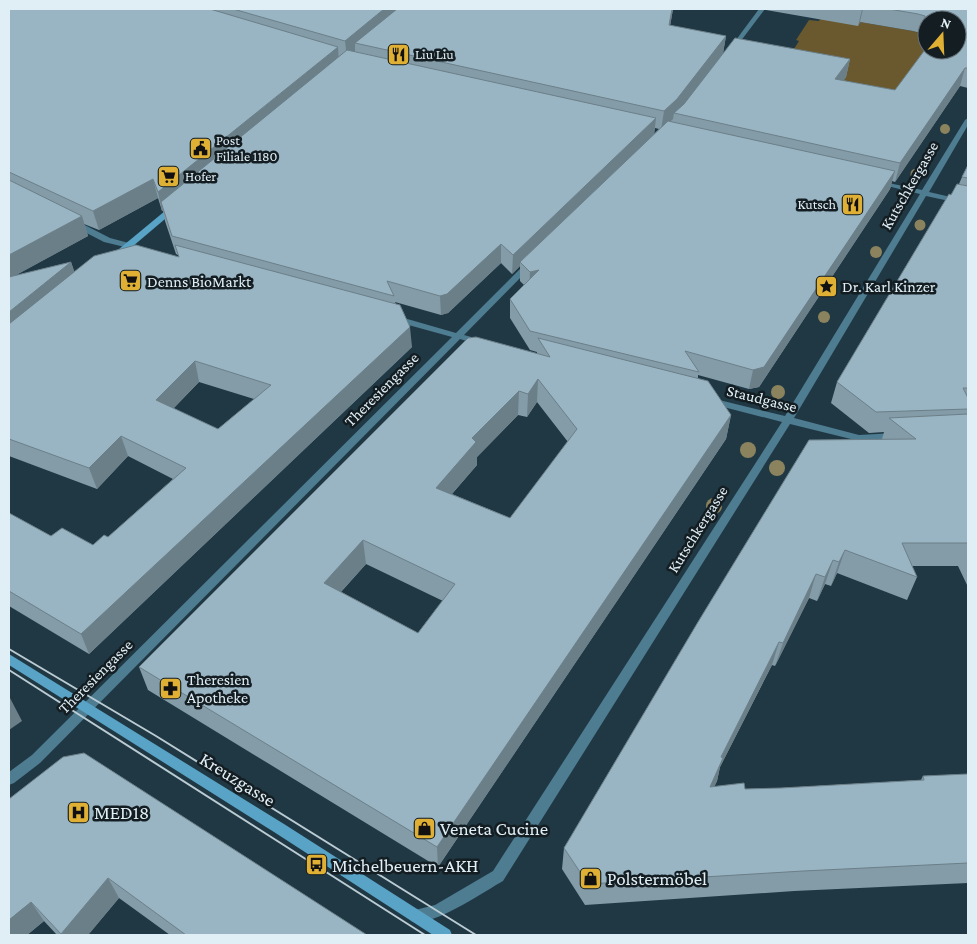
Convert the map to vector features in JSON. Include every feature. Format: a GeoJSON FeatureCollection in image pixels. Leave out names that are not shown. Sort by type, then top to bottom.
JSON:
{"type":"FeatureCollection","features":[{"type":"Feature","properties":{"kind":"street"},"geometry":{"type":"LineString","coordinates":[[726,56],[762,9]]}},
{"type":"Feature","properties":{"kind":"street","name":"Kutschkergasse"},"geometry":{"type":"LineString","coordinates":[[416,916],[437,911],[498,876],[788,420],[968,120]]}},
{"type":"Feature","properties":{"kind":"street"},"geometry":{"type":"LineString","coordinates":[[872,182],[968,203]]}},
{"type":"Feature","properties":{"kind":"street"},"geometry":{"type":"LineString","coordinates":[[106,264],[182,201]]}},
{"type":"Feature","properties":{"kind":"street"},"geometry":{"type":"LineString","coordinates":[[66,219],[108,240],[147,251]]}},
{"type":"Feature","properties":{"kind":"street","name":"Theresiengasse"},"geometry":{"type":"LineString","coordinates":[[9,779],[36,759],[456,336],[533,261]]}},
{"type":"Feature","properties":{"kind":"street"},"geometry":{"type":"LineString","coordinates":[[391,318],[485,343]]}},
{"type":"Feature","properties":{"kind":"street","name":"Staudgasse"},"geometry":{"type":"LineString","coordinates":[[702,398],[859,438],[909,436]]}},
{"type":"Feature","properties":{"kind":"street","name":"Kreuzgasse"},"geometry":{"type":"LineString","coordinates":[[9,659],[445,935]]}},
{"type":"Feature","properties":{"kind":"shaded area"},"geometry":{"type":"Polygon","coordinates":[[[822,16],[858,25],[860,22],[917,32],[917,60],[921,60],[888,111],[831,98],[845,77],[784,65],[799,41],[796,40],[809,20],[819,21],[822,16]]]}},
{"type":"Feature","properties":{"kind":"building"},"geometry":{"type":"Polygon","coordinates":[[[9,9],[210,9],[338,47],[158,192],[153,179],[93,211],[9,172],[9,9]]]}},
{"type":"Feature","properties":{"kind":"building"},"geometry":{"type":"Polygon","coordinates":[[[233,9],[384,9],[345,41],[233,9]]]}},
{"type":"Feature","properties":{"kind":"building"},"geometry":{"type":"Polygon","coordinates":[[[397,9],[672,9],[669,25],[726,36],[677,99],[664,111],[355,43],[397,9]]]}},
{"type":"Feature","properties":{"kind":"building"},"geometry":{"type":"Polygon","coordinates":[[[889,9],[968,9],[968,68],[965,68],[900,163],[674,113],[684,104],[735,38],[850,59],[835,79],[895,90],[917,60],[967,60],[967,10],[917,10],[917,14],[889,9]]]}},
{"type":"Feature","properties":{"kind":"building"},"geometry":{"type":"Polygon","coordinates":[[[347,50],[656,118],[513,255],[501,244],[447,294],[440,296],[387,281],[394,296],[172,236],[161,202],[347,50]]]}},
{"type":"Feature","properties":{"kind":"building"},"geometry":{"type":"Polygon","coordinates":[[[668,121],[895,171],[764,367],[753,370],[685,351],[699,372],[530,331],[510,299],[539,270],[530,272],[520,262],[668,121]]]}},
{"type":"Feature","properties":{"kind":"building"},"geometry":{"type":"Polygon","coordinates":[[[968,165],[968,178],[962,177],[968,165]]]}},
{"type":"Feature","properties":{"kind":"building"},"geometry":{"type":"Polygon","coordinates":[[[9,180],[82,216],[9,255],[9,180]]]}},
{"type":"Feature","properties":{"kind":"building"},"geometry":{"type":"Polygon","coordinates":[[[957,184],[968,186],[968,388],[963,388],[968,398],[968,409],[876,412],[837,382],[949,194],[951,195],[957,184]]]}},
{"type":"Feature","properties":{"kind":"building"},"geometry":{"type":"Polygon","coordinates":[[[136,245],[179,257],[175,245],[400,305],[410,327],[81,634],[9,591],[9,513],[51,536],[62,528],[93,545],[104,535],[108,537],[186,468],[121,436],[89,468],[9,439],[9,324],[94,256],[136,245]],[[195,361],[156,400],[218,429],[271,385],[195,361]]]}},
{"type":"Feature","properties":{"kind":"building"},"geometry":{"type":"Polygon","coordinates":[[[71,262],[9,312],[9,277],[71,262]]]}},
{"type":"Feature","properties":{"kind":"building"},"geometry":{"type":"Polygon","coordinates":[[[476,337],[550,357],[538,338],[708,381],[731,415],[437,847],[139,667],[468,338],[476,337]],[[538,379],[528,394],[519,391],[472,438],[476,442],[436,488],[510,518],[577,429],[538,379]],[[363,540],[324,583],[418,633],[455,584],[363,540]]]}},
{"type":"Feature","properties":{"kind":"building"},"geometry":{"type":"Polygon","coordinates":[[[968,414],[968,543],[902,543],[917,577],[845,550],[839,562],[833,560],[825,577],[816,574],[783,643],[779,642],[721,757],[723,758],[710,787],[744,783],[745,789],[781,788],[924,780],[923,776],[968,774],[968,863],[588,884],[564,848],[809,440],[916,439],[889,418],[968,414]]]}},
{"type":"Feature","properties":{"kind":"building"},"geometry":{"type":"Polygon","coordinates":[[[84,753],[367,935],[186,935],[108,878],[61,934],[31,902],[9,920],[9,799],[63,757],[84,753]]]}},
{"type":"Feature","properties":{"kind":"tram line"},"geometry":{"type":"LineString","coordinates":[[9,649],[156,736],[476,935]]}},
{"type":"Feature","properties":{"kind":"tram line"},"geometry":{"type":"LineString","coordinates":[[9,670],[425,935]]}},
{"type":"Feature","properties":{"kind":"place","name":"Liu Liu"},"geometry":{"type":"Point","coordinates":[399,54]}},
{"type":"Feature","properties":{"kind":"place","name":"Post Filiale 1180"},"geometry":{"type":"Point","coordinates":[200,148]}},
{"type":"Feature","properties":{"kind":"place","name":"Hofer"},"geometry":{"type":"Point","coordinates":[169,176]}},
{"type":"Feature","properties":{"kind":"place","name":"Kutsch"},"geometry":{"type":"Point","coordinates":[852,204]}},
{"type":"Feature","properties":{"kind":"place","name":"Denns BioMarkt"},"geometry":{"type":"Point","coordinates":[131,281]}},
{"type":"Feature","properties":{"kind":"place","name":"Dr. Karl Kinzer"},"geometry":{"type":"Point","coordinates":[826,286]}},
{"type":"Feature","properties":{"kind":"place","name":"Theresien Apotheke"},"geometry":{"type":"Point","coordinates":[171,688]}},
{"type":"Feature","properties":{"kind":"place","name":"MED18"},"geometry":{"type":"Point","coordinates":[78,812]}},
{"type":"Feature","properties":{"kind":"place","name":"Veneta Cucine"},"geometry":{"type":"Point","coordinates":[424,828]}},
{"type":"Feature","properties":{"kind":"place","name":"Michelbeuern-AKH"},"geometry":{"type":"Point","coordinates":[316,865]}},
{"type":"Feature","properties":{"kind":"place","name":"Polstermöbel"},"geometry":{"type":"Point","coordinates":[591,878]}}]}
